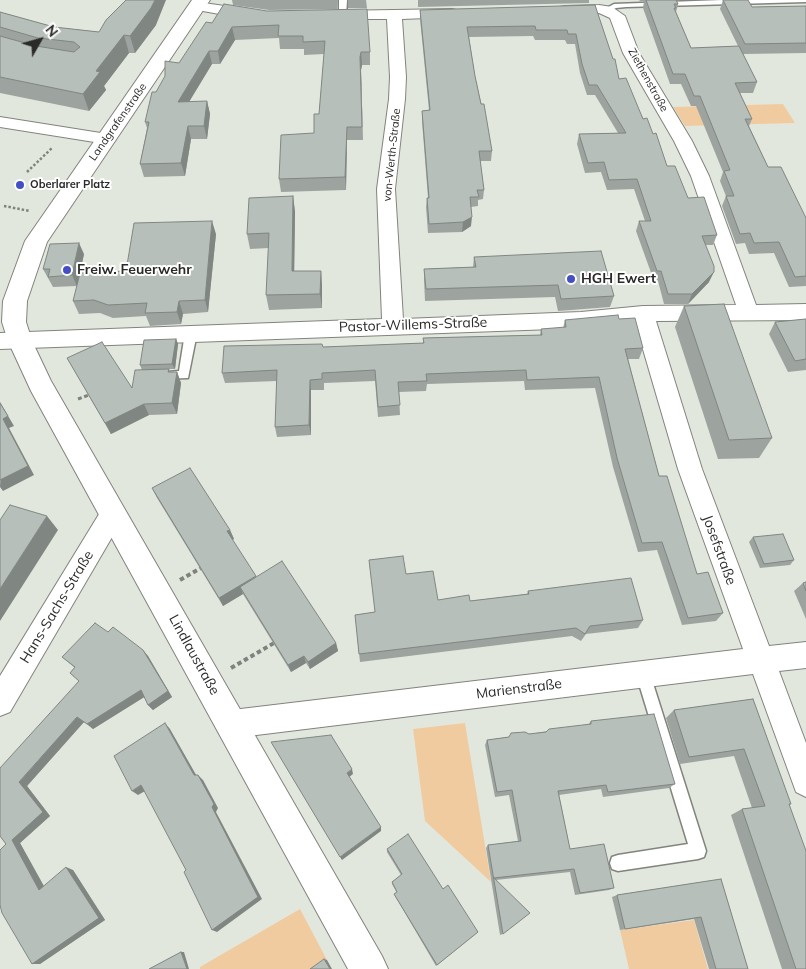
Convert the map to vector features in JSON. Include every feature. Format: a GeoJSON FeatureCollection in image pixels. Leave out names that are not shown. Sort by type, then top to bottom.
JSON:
{"type":"FeatureCollection","features":[{"type":"Feature","properties":{"kind":"street"},"geometry":{"type":"LineString","coordinates":[[199,3],[269,17]]}},
{"type":"Feature","properties":{"kind":"street","name":"Landgrafenstraße"},"geometry":{"type":"LineString","coordinates":[[10,341],[14,322],[14,301],[28,258],[36,241],[199,3]]}},
{"type":"Feature","properties":{"kind":"street"},"geometry":{"type":"LineString","coordinates":[[320,16],[343,8],[394,15],[466,12]]}},
{"type":"Feature","properties":{"kind":"street"},"geometry":{"type":"LineString","coordinates":[[554,10],[607,10]]}},
{"type":"Feature","properties":{"kind":"street","name":"Ziethenstraße"},"geometry":{"type":"LineString","coordinates":[[607,10],[617,16],[631,53],[683,141],[700,176],[749,313]]}},
{"type":"Feature","properties":{"kind":"street","name":"von-Werth-Straße"},"geometry":{"type":"LineString","coordinates":[[393,326],[386,189],[398,92],[394,15]]}},
{"type":"Feature","properties":{"kind":"street"},"geometry":{"type":"LineString","coordinates":[[0,122],[107,139]]}},
{"type":"Feature","properties":{"kind":"street","name":"Pastor-Willems-Straße"},"geometry":{"type":"LineString","coordinates":[[10,341],[581,320],[643,314],[806,312]]}},
{"type":"Feature","properties":{"kind":"street","name":"Josefstraße"},"geometry":{"type":"LineString","coordinates":[[643,314],[690,469],[806,782]]}},
{"type":"Feature","properties":{"kind":"street","name":"Lindlaustraße"},"geometry":{"type":"LineString","coordinates":[[10,341],[40,384],[369,969]]}},
{"type":"Feature","properties":{"kind":"street","name":"Hans-Sachs-Straße"},"geometry":{"type":"LineString","coordinates":[[0,702],[113,513]]}},
{"type":"Feature","properties":{"kind":"street","name":"Marienstraße"},"geometry":{"type":"LineString","coordinates":[[232,724],[806,656]]}},
{"type":"Feature","properties":{"kind":"lane"},"geometry":{"type":"LineString","coordinates":[[607,10],[614,6],[626,5],[805,0]]}},
{"type":"Feature","properties":{"kind":"lane"},"geometry":{"type":"LineString","coordinates":[[151,376],[184,375],[191,333]]}},
{"type":"Feature","properties":{"kind":"lane"},"geometry":{"type":"LineString","coordinates":[[618,863],[698,851],[644,674]]}},
{"type":"Feature","properties":{"kind":"path"},"geometry":{"type":"LineString","coordinates":[[27,172],[68,133]]}},
{"type":"Feature","properties":{"kind":"path"},"geometry":{"type":"LineString","coordinates":[[80,399],[89,395]]}},
{"type":"Feature","properties":{"kind":"path"},"geometry":{"type":"LineString","coordinates":[[192,573],[201,568]]}},
{"type":"Feature","properties":{"kind":"path"},"geometry":{"type":"LineString","coordinates":[[208,681],[274,644]]}},
{"type":"Feature","properties":{"kind":"shaded area"},"geometry":{"type":"Polygon","coordinates":[[[783,104],[795,123],[685,126],[673,107],[783,104]]]}},
{"type":"Feature","properties":{"kind":"shaded area"},"geometry":{"type":"Polygon","coordinates":[[[465,723],[491,882],[425,821],[413,729],[465,723]]]}},
{"type":"Feature","properties":{"kind":"shaded area"},"geometry":{"type":"Polygon","coordinates":[[[300,909],[327,960],[315,969],[200,969],[200,967],[300,909]]]}},
{"type":"Feature","properties":{"kind":"shaded area"},"geometry":{"type":"Polygon","coordinates":[[[694,920],[708,969],[629,969],[620,930],[694,920]]]}},
{"type":"Feature","properties":{"kind":"building"},"geometry":{"type":"Polygon","coordinates":[[[126,0],[155,0],[130,36],[124,35],[96,71],[100,72],[83,94],[0,77],[0,36],[36,46],[74,52],[80,47],[74,42],[38,38],[0,27],[0,12],[54,27],[99,32],[106,20],[126,0]]]}},
{"type":"Feature","properties":{"kind":"building"},"geometry":{"type":"Polygon","coordinates":[[[646,0],[676,0],[678,4],[674,4],[676,8],[674,8],[691,48],[739,46],[757,82],[735,83],[752,119],[745,119],[768,167],[781,167],[806,218],[806,276],[795,277],[779,242],[754,243],[750,233],[740,234],[726,196],[734,196],[724,171],[730,170],[700,96],[694,96],[685,74],[673,74],[646,0]]]}},
{"type":"Feature","properties":{"kind":"building"},"geometry":{"type":"Polygon","coordinates":[[[723,0],[748,0],[752,7],[806,6],[806,43],[745,44],[723,0]]]}},
{"type":"Feature","properties":{"kind":"building"},"geometry":{"type":"Polygon","coordinates":[[[224,4],[267,11],[367,9],[370,52],[361,52],[360,57],[362,127],[347,127],[345,177],[279,179],[281,135],[314,133],[314,114],[319,114],[325,41],[303,42],[303,36],[278,36],[279,25],[232,27],[218,51],[209,51],[178,102],[207,101],[204,126],[188,126],[181,163],[140,164],[149,122],[145,122],[152,92],[156,92],[165,76],[165,61],[179,63],[206,22],[212,23],[224,4]]]}},
{"type":"Feature","properties":{"kind":"building"},"geometry":{"type":"Polygon","coordinates":[[[595,5],[613,59],[615,59],[619,79],[626,78],[643,119],[647,118],[653,134],[656,133],[667,166],[675,166],[688,198],[704,197],[717,235],[702,236],[714,266],[714,272],[692,294],[668,294],[661,271],[657,271],[639,221],[651,221],[637,179],[609,180],[604,162],[588,163],[579,134],[626,133],[597,85],[589,85],[582,64],[576,34],[568,34],[567,30],[536,30],[535,26],[467,27],[475,76],[481,104],[484,104],[492,151],[479,151],[484,190],[477,190],[479,197],[470,197],[472,217],[463,222],[429,224],[427,198],[429,198],[422,111],[430,110],[420,10],[595,5]]]}},
{"type":"Feature","properties":{"kind":"building"},"geometry":{"type":"Polygon","coordinates":[[[293,196],[292,271],[321,271],[320,294],[266,295],[269,233],[247,234],[249,198],[293,196]]]}},
{"type":"Feature","properties":{"kind":"building"},"geometry":{"type":"Polygon","coordinates":[[[212,221],[205,300],[179,301],[177,312],[145,313],[147,303],[108,305],[94,300],[73,301],[80,273],[126,271],[134,223],[212,221]]]}},
{"type":"Feature","properties":{"kind":"building"},"geometry":{"type":"Polygon","coordinates":[[[79,243],[72,275],[48,277],[50,269],[43,269],[50,244],[79,243]]]}},
{"type":"Feature","properties":{"kind":"building"},"geometry":{"type":"Polygon","coordinates":[[[601,251],[614,296],[561,299],[558,285],[426,289],[424,269],[476,267],[474,257],[601,251]]]}},
{"type":"Feature","properties":{"kind":"building"},"geometry":{"type":"Polygon","coordinates":[[[724,304],[772,438],[729,440],[684,306],[724,304]]]}},
{"type":"Feature","properties":{"kind":"building"},"geometry":{"type":"Polygon","coordinates":[[[618,315],[619,319],[635,318],[643,348],[625,349],[659,476],[667,476],[697,574],[708,572],[723,613],[688,618],[662,542],[642,543],[617,458],[599,377],[527,380],[526,370],[426,374],[427,381],[398,382],[400,405],[378,407],[375,370],[322,373],[322,379],[310,380],[309,425],[275,427],[277,370],[222,373],[224,346],[322,344],[323,347],[424,343],[423,338],[542,335],[541,329],[566,327],[565,320],[618,315]]]}},
{"type":"Feature","properties":{"kind":"building"},"geometry":{"type":"Polygon","coordinates":[[[806,319],[806,359],[795,361],[775,322],[806,319]]]}},
{"type":"Feature","properties":{"kind":"building"},"geometry":{"type":"Polygon","coordinates":[[[176,339],[172,364],[140,365],[144,340],[176,339]]]}},
{"type":"Feature","properties":{"kind":"building"},"geometry":{"type":"Polygon","coordinates":[[[102,342],[132,388],[135,370],[169,369],[168,372],[177,372],[172,403],[144,404],[105,423],[67,358],[102,342]]]}},
{"type":"Feature","properties":{"kind":"building"},"geometry":{"type":"Polygon","coordinates":[[[0,403],[8,416],[3,419],[28,466],[0,480],[0,403]]]}},
{"type":"Feature","properties":{"kind":"building"},"geometry":{"type":"Polygon","coordinates":[[[190,468],[230,530],[227,531],[256,576],[219,598],[152,488],[190,468]]]}},
{"type":"Feature","properties":{"kind":"building"},"geometry":{"type":"Polygon","coordinates":[[[10,505],[47,516],[0,589],[0,520],[10,505]]]}},
{"type":"Feature","properties":{"kind":"building"},"geometry":{"type":"Polygon","coordinates":[[[783,534],[794,560],[764,564],[753,537],[783,534]]]}},
{"type":"Feature","properties":{"kind":"building"},"geometry":{"type":"Polygon","coordinates":[[[403,556],[406,574],[433,571],[438,600],[469,595],[470,601],[529,594],[528,591],[631,578],[643,620],[590,626],[585,634],[576,628],[359,654],[355,615],[375,612],[369,560],[403,556]]]}},
{"type":"Feature","properties":{"kind":"building"},"geometry":{"type":"Polygon","coordinates":[[[282,561],[336,643],[308,662],[304,656],[288,665],[240,587],[282,561]]]}},
{"type":"Feature","properties":{"kind":"building"},"geometry":{"type":"Polygon","coordinates":[[[95,623],[108,632],[113,627],[143,650],[168,691],[148,705],[141,690],[87,724],[77,717],[19,782],[43,812],[12,840],[39,890],[66,867],[99,918],[32,964],[2,913],[0,905],[0,850],[6,844],[0,836],[0,768],[79,681],[70,673],[75,667],[62,657],[95,623]]]}},
{"type":"Feature","properties":{"kind":"building"},"geometry":{"type":"Polygon","coordinates":[[[753,699],[806,851],[806,969],[796,969],[742,809],[765,806],[744,749],[689,757],[674,710],[753,699]]]}},
{"type":"Feature","properties":{"kind":"building"},"geometry":{"type":"Polygon","coordinates":[[[654,714],[675,784],[608,792],[606,785],[558,791],[570,849],[604,844],[614,888],[580,893],[574,869],[494,878],[530,913],[503,934],[488,845],[521,841],[512,790],[497,792],[487,740],[509,737],[511,733],[525,732],[529,734],[546,732],[549,729],[591,724],[591,721],[654,714]]]}},
{"type":"Feature","properties":{"kind":"building"},"geometry":{"type":"Polygon","coordinates":[[[165,723],[194,775],[198,775],[214,804],[212,807],[258,897],[212,930],[184,872],[186,870],[141,785],[132,791],[114,756],[165,723]]]}},
{"type":"Feature","properties":{"kind":"building"},"geometry":{"type":"Polygon","coordinates":[[[331,735],[352,769],[347,773],[381,827],[340,857],[271,742],[331,735]]]}},
{"type":"Feature","properties":{"kind":"building"},"geometry":{"type":"Polygon","coordinates":[[[408,834],[443,889],[448,885],[478,932],[437,965],[394,894],[397,892],[392,882],[402,874],[387,849],[408,834]]]}},
{"type":"Feature","properties":{"kind":"building"},"geometry":{"type":"Polygon","coordinates":[[[721,879],[748,969],[716,969],[701,917],[625,929],[617,895],[721,879]]]}},
{"type":"Feature","properties":{"kind":"building"},"geometry":{"type":"Polygon","coordinates":[[[181,952],[187,969],[149,969],[181,952]]]}},
{"type":"Feature","properties":{"kind":"building"},"geometry":{"type":"Polygon","coordinates":[[[324,959],[330,969],[310,969],[324,959]]]}},
{"type":"Feature","properties":{"kind":"place","name":"Oberlarer Platz"},"geometry":{"type":"Point","coordinates":[20,185]}},
{"type":"Feature","properties":{"kind":"place","name":"Freiw. Feuerwehr"},"geometry":{"type":"Point","coordinates":[67,270]}},
{"type":"Feature","properties":{"kind":"place","name":"HGH Ewert"},"geometry":{"type":"Point","coordinates":[571,279]}}]}
